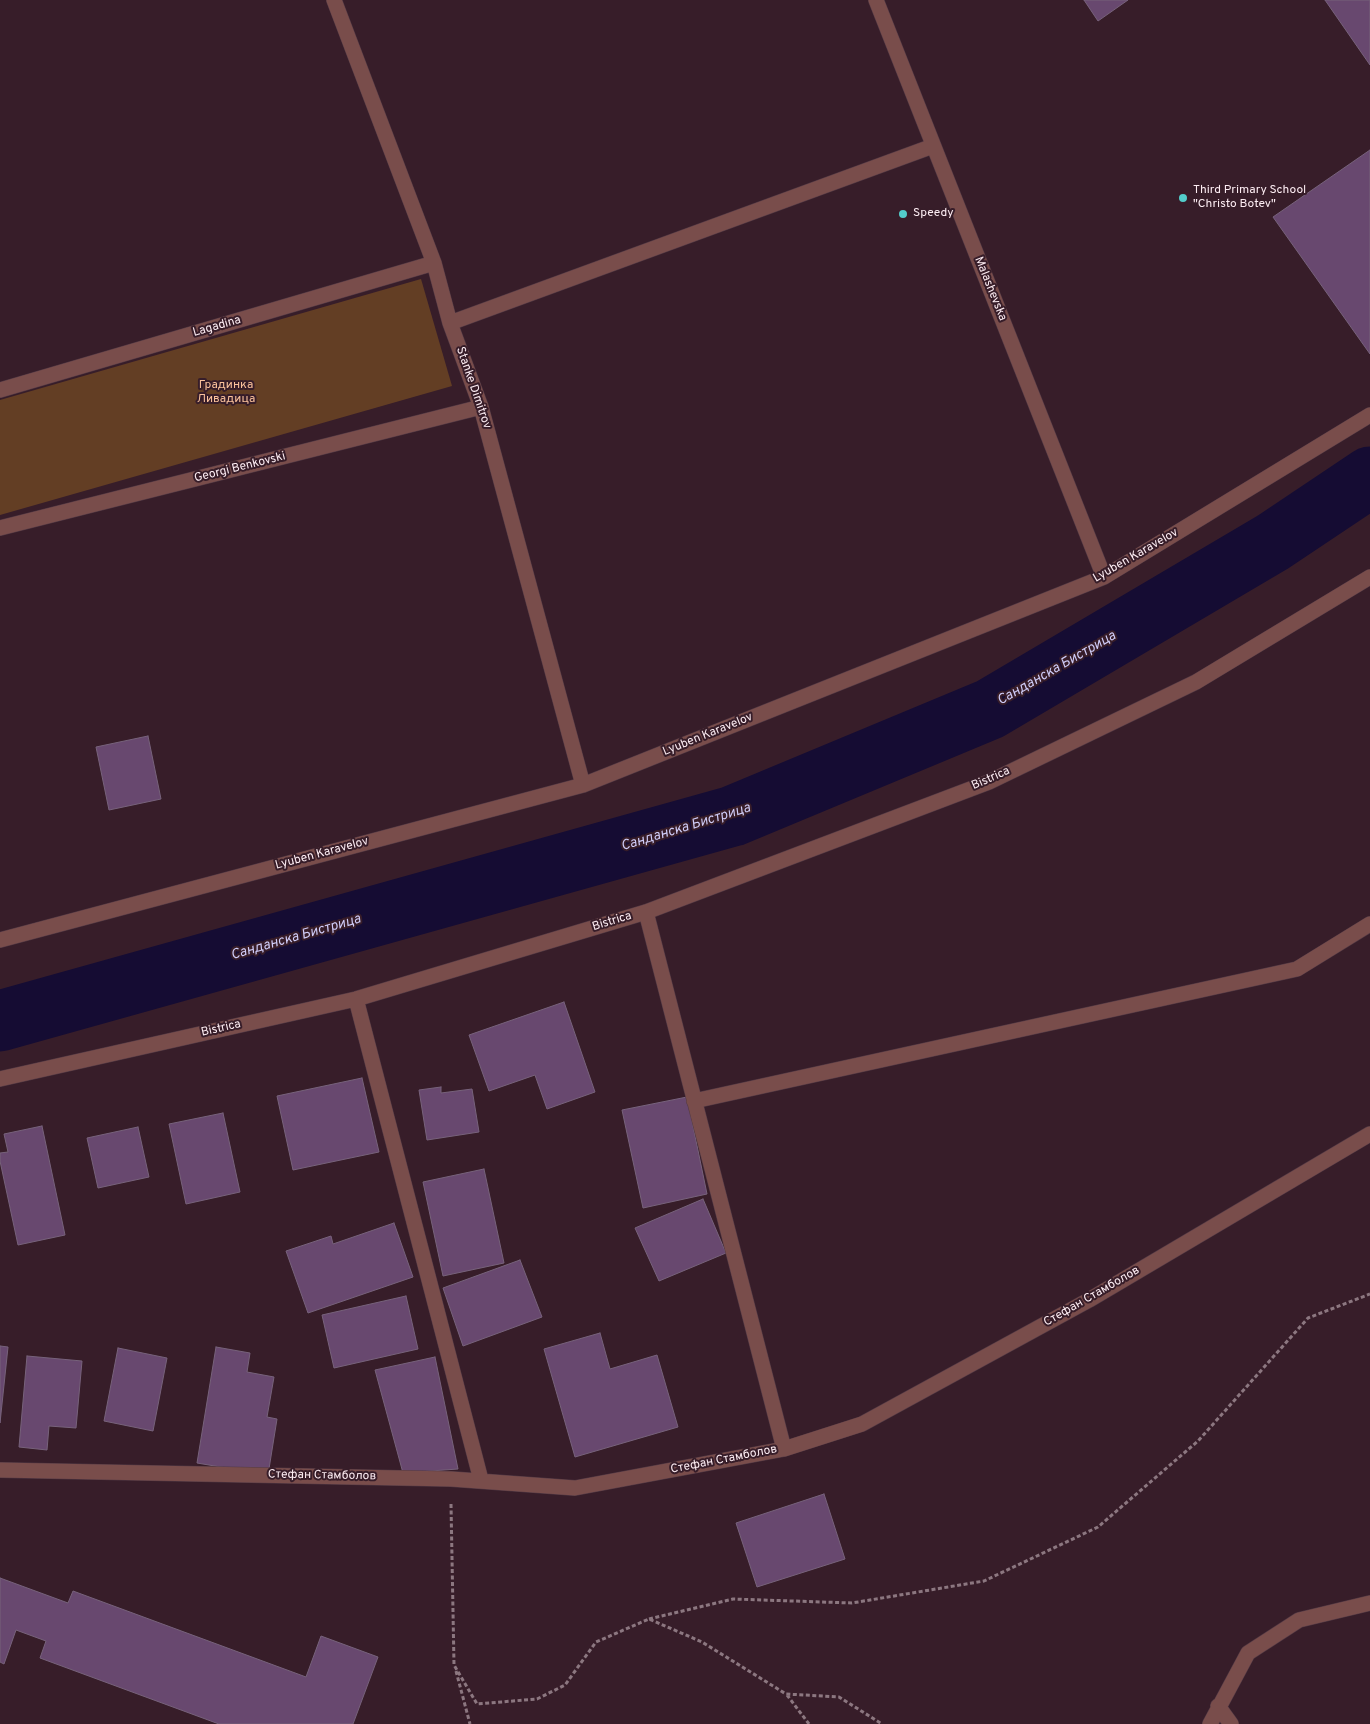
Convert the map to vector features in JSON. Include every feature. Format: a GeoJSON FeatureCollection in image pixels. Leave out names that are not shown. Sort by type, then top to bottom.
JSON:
{"type":"FeatureCollection","features":[{"type":"Feature","properties":{"kind":"street","name":"Stanke Dimitrov"},"geometry":{"type":"LineString","coordinates":[[334,0],[434,263],[450,323],[481,407],[583,785]]}},
{"type":"Feature","properties":{"kind":"street","name":"Malashevska"},"geometry":{"type":"LineString","coordinates":[[876,0],[1104,577]]}},
{"type":"Feature","properties":{"kind":"street"},"geometry":{"type":"LineString","coordinates":[[450,323],[933,146]]}},
{"type":"Feature","properties":{"kind":"street","name":"Lagadina"},"geometry":{"type":"LineString","coordinates":[[0,390],[434,263]]}},
{"type":"Feature","properties":{"kind":"street","name":"Georgi Benkovski"},"geometry":{"type":"LineString","coordinates":[[0,528],[481,407]]}},
{"type":"Feature","properties":{"kind":"street","name":"Lyuben Karavelov"},"geometry":{"type":"LineString","coordinates":[[0,940],[583,785],[1104,577],[1370,415]]}},
{"type":"Feature","properties":{"kind":"street","name":"Bistrica"},"geometry":{"type":"LineString","coordinates":[[0,1079],[356,999],[646,912],[989,782],[1196,682],[1370,577]]}},
{"type":"Feature","properties":{"kind":"street"},"geometry":{"type":"LineString","coordinates":[[646,912],[784,1449]]}},
{"type":"Feature","properties":{"kind":"street"},"geometry":{"type":"LineString","coordinates":[[694,1100],[1297,969],[1370,924]]}},
{"type":"Feature","properties":{"kind":"street"},"geometry":{"type":"LineString","coordinates":[[356,999],[481,1480]]}},
{"type":"Feature","properties":{"kind":"street","name":"Стефан Стамболов"},"geometry":{"type":"LineString","coordinates":[[0,1470],[451,1479],[575,1488],[784,1449],[862,1424],[1089,1300],[1370,1134]]}},
{"type":"Feature","properties":{"kind":"street"},"geometry":{"type":"LineString","coordinates":[[1210,1724],[1248,1653],[1299,1620],[1370,1603]]}},
{"type":"Feature","properties":{"kind":"street"},"geometry":{"type":"LineString","coordinates":[[1218,1706],[1231,1724]]}},
{"type":"Feature","properties":{"kind":"path"},"geometry":{"type":"LineString","coordinates":[[454,1665],[477,1704],[537,1699],[565,1685],[596,1642],[649,1619],[732,1599],[852,1602],[984,1581],[1098,1527],[1198,1441],[1308,1318],[1370,1294]]}},
{"type":"Feature","properties":{"kind":"path"},"geometry":{"type":"LineString","coordinates":[[451,1479],[454,1665],[470,1724]]}},
{"type":"Feature","properties":{"kind":"path"},"geometry":{"type":"LineString","coordinates":[[649,1619],[702,1642],[786,1694],[809,1724]]}},
{"type":"Feature","properties":{"kind":"path"},"geometry":{"type":"LineString","coordinates":[[786,1694],[839,1696],[882,1724]]}},
{"type":"Feature","properties":{"kind":"green space","name":"Градинка Ливадица"},"geometry":{"type":"Polygon","coordinates":[[[421,279],[452,386],[0,515],[0,400],[421,279]]]}},
{"type":"Feature","properties":{"kind":"building"},"geometry":{"type":"Polygon","coordinates":[[[1084,0],[1128,0],[1098,21],[1084,0]]]}},
{"type":"Feature","properties":{"kind":"building"},"geometry":{"type":"Polygon","coordinates":[[[1325,0],[1370,0],[1370,65],[1325,0]]]}},
{"type":"Feature","properties":{"kind":"building"},"geometry":{"type":"Polygon","coordinates":[[[1370,150],[1370,354],[1273,217],[1370,150]]]}},
{"type":"Feature","properties":{"kind":"building"},"geometry":{"type":"Polygon","coordinates":[[[148,736],[161,799],[109,810],[96,747],[148,736]]]}},
{"type":"Feature","properties":{"kind":"building"},"geometry":{"type":"Polygon","coordinates":[[[564,1002],[595,1092],[547,1109],[535,1075],[489,1091],[469,1035],[564,1002]]]}},
{"type":"Feature","properties":{"kind":"building"},"geometry":{"type":"Polygon","coordinates":[[[362,1078],[379,1152],[293,1170],[277,1096],[362,1078]]]}},
{"type":"Feature","properties":{"kind":"building"},"geometry":{"type":"Polygon","coordinates":[[[441,1087],[441,1093],[472,1089],[479,1132],[427,1140],[419,1090],[441,1087]]]}},
{"type":"Feature","properties":{"kind":"building"},"geometry":{"type":"Polygon","coordinates":[[[687,1097],[707,1194],[643,1208],[622,1110],[687,1097]]]}},
{"type":"Feature","properties":{"kind":"building"},"geometry":{"type":"Polygon","coordinates":[[[223,1113],[240,1192],[186,1204],[169,1124],[223,1113]]]}},
{"type":"Feature","properties":{"kind":"building"},"geometry":{"type":"Polygon","coordinates":[[[42,1126],[65,1235],[18,1245],[0,1161],[0,1153],[8,1152],[4,1134],[42,1126]]]}},
{"type":"Feature","properties":{"kind":"building"},"geometry":{"type":"Polygon","coordinates":[[[138,1127],[149,1177],[98,1188],[87,1138],[138,1127]]]}},
{"type":"Feature","properties":{"kind":"building"},"geometry":{"type":"Polygon","coordinates":[[[484,1169],[504,1263],[443,1276],[423,1182],[484,1169]]]}},
{"type":"Feature","properties":{"kind":"building"},"geometry":{"type":"Polygon","coordinates":[[[703,1199],[726,1253],[659,1281],[635,1228],[703,1199]]]}},
{"type":"Feature","properties":{"kind":"building"},"geometry":{"type":"Polygon","coordinates":[[[394,1223],[413,1277],[308,1313],[286,1251],[331,1236],[333,1244],[394,1223]]]}},
{"type":"Feature","properties":{"kind":"building"},"geometry":{"type":"Polygon","coordinates":[[[520,1260],[542,1317],[463,1346],[443,1288],[520,1260]]]}},
{"type":"Feature","properties":{"kind":"building"},"geometry":{"type":"Polygon","coordinates":[[[406,1296],[418,1349],[334,1368],[322,1315],[406,1296]]]}},
{"type":"Feature","properties":{"kind":"building"},"geometry":{"type":"Polygon","coordinates":[[[600,1333],[610,1369],[657,1355],[678,1427],[575,1457],[544,1349],[600,1333]]]}},
{"type":"Feature","properties":{"kind":"building"},"geometry":{"type":"Polygon","coordinates":[[[0,1346],[8,1347],[0,1423],[0,1346]]]}},
{"type":"Feature","properties":{"kind":"building"},"geometry":{"type":"Polygon","coordinates":[[[216,1347],[250,1353],[247,1372],[274,1377],[267,1417],[277,1419],[268,1475],[197,1463],[216,1347]]]}},
{"type":"Feature","properties":{"kind":"building"},"geometry":{"type":"Polygon","coordinates":[[[118,1348],[167,1358],[153,1431],[104,1421],[118,1348]]]}},
{"type":"Feature","properties":{"kind":"building"},"geometry":{"type":"Polygon","coordinates":[[[27,1356],[82,1361],[76,1428],[49,1426],[47,1450],[19,1447],[27,1356]]]}},
{"type":"Feature","properties":{"kind":"building"},"geometry":{"type":"Polygon","coordinates":[[[435,1357],[458,1469],[403,1473],[375,1370],[435,1357]]]}},
{"type":"Feature","properties":{"kind":"building"},"geometry":{"type":"Polygon","coordinates":[[[824,1494],[845,1559],[757,1587],[736,1523],[824,1494]]]}},
{"type":"Feature","properties":{"kind":"building"},"geometry":{"type":"Polygon","coordinates":[[[0,1578],[68,1603],[73,1591],[306,1677],[321,1636],[378,1657],[353,1724],[219,1724],[40,1658],[46,1641],[16,1630],[4,1664],[0,1662],[0,1578]]]}},
{"type":"Feature","properties":{"kind":"waterway","name":"Санданска Бистрица"},"geometry":{"type":"LineString","coordinates":[[0,1021],[733,816],[990,709],[1273,542],[1370,477]]}},
{"type":"Feature","properties":{"kind":"place","name":"Third Primary School \"Christo Botev\""},"geometry":{"type":"Point","coordinates":[1183,198]}},
{"type":"Feature","properties":{"kind":"place","name":"Speedy"},"geometry":{"type":"Point","coordinates":[903,214]}}]}
